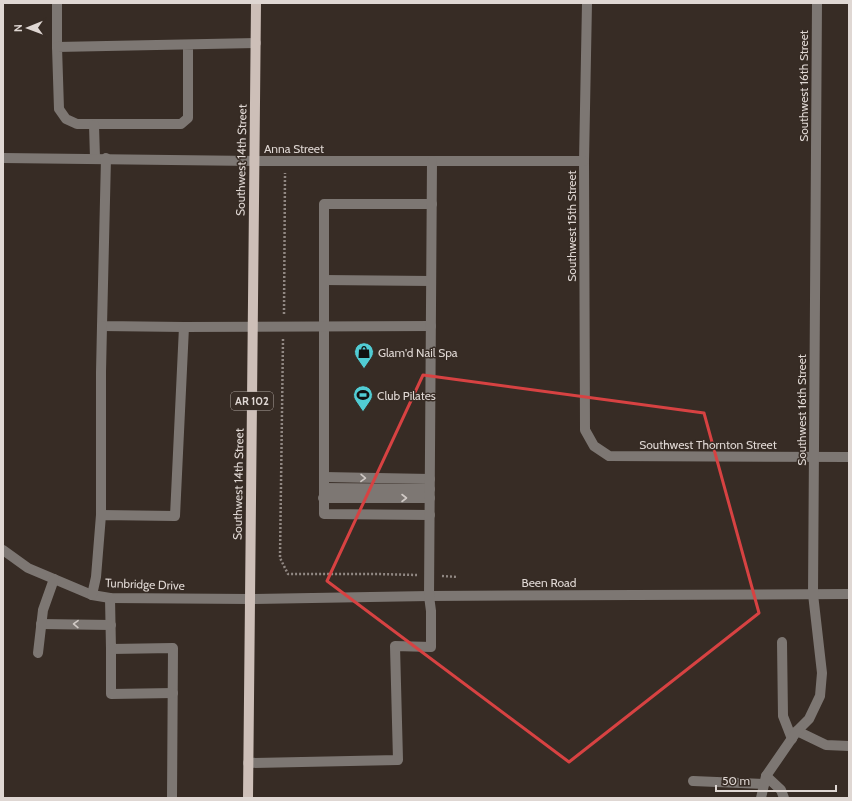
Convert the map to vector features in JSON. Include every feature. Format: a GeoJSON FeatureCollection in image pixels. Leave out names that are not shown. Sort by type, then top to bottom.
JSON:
{"type":"FeatureCollection","features":[{"type":"Feature","properties":{"kind":"main road","name":"Southwest 14th Street"},"geometry":{"type":"LineString","coordinates":[[248,798],[256,3]]}},
{"type":"Feature","properties":{"kind":"street"},"geometry":{"type":"LineString","coordinates":[[57,3],[59,109],[66,119],[77,124],[181,124],[188,118],[188,45]]}},
{"type":"Feature","properties":{"kind":"street","name":"Southwest 15th Street"},"geometry":{"type":"LineString","coordinates":[[587,3],[584,161],[585,430],[594,446]]}},
{"type":"Feature","properties":{"kind":"street","name":"Southwest 16th Street"},"geometry":{"type":"LineString","coordinates":[[761,798],[765,780],[795,735],[809,719],[820,696],[822,673],[813,594],[816,3]]}},
{"type":"Feature","properties":{"kind":"street"},"geometry":{"type":"LineString","coordinates":[[57,47],[256,43]]}},
{"type":"Feature","properties":{"kind":"street"},"geometry":{"type":"LineString","coordinates":[[94,125],[95,158]]}},
{"type":"Feature","properties":{"kind":"street","name":"Anna Street"},"geometry":{"type":"LineString","coordinates":[[3,158],[106,158],[254,161],[584,161]]}},
{"type":"Feature","properties":{"kind":"street"},"geometry":{"type":"LineString","coordinates":[[92,595],[96,577],[101,515],[100,372],[106,158]]}},
{"type":"Feature","properties":{"kind":"street"},"geometry":{"type":"LineString","coordinates":[[248,763],[398,760],[395,646],[431,647],[429,596],[432,161]]}},
{"type":"Feature","properties":{"kind":"street"},"geometry":{"type":"LineString","coordinates":[[430,515],[324,514],[324,204],[432,204]]}},
{"type":"Feature","properties":{"kind":"street"},"geometry":{"type":"LineString","coordinates":[[324,280],[431,281]]}},
{"type":"Feature","properties":{"kind":"street"},"geometry":{"type":"LineString","coordinates":[[102,326],[431,326]]}},
{"type":"Feature","properties":{"kind":"street"},"geometry":{"type":"LineString","coordinates":[[101,515],[174,516],[184,327]]}},
{"type":"Feature","properties":{"kind":"street","name":"Southwest Thornton Street"},"geometry":{"type":"LineString","coordinates":[[594,446],[609,456],[849,457]]}},
{"type":"Feature","properties":{"kind":"street"},"geometry":{"type":"LineString","coordinates":[[324,477],[430,489]]}},
{"type":"Feature","properties":{"kind":"street"},"geometry":{"type":"LineString","coordinates":[[324,493],[430,489]]}},
{"type":"Feature","properties":{"kind":"street","name":"Tunbridge Drive"},"geometry":{"type":"LineString","coordinates":[[3,550],[28,568],[92,595],[110,598],[249,598]]}},
{"type":"Feature","properties":{"kind":"street"},"geometry":{"type":"LineString","coordinates":[[38,652],[43,610],[54,579]]}},
{"type":"Feature","properties":{"kind":"street","name":"Been Road"},"geometry":{"type":"LineString","coordinates":[[249,598],[849,594]]}},
{"type":"Feature","properties":{"kind":"street"},"geometry":{"type":"LineString","coordinates":[[110,598],[111,694],[173,693]]}},
{"type":"Feature","properties":{"kind":"street"},"geometry":{"type":"LineString","coordinates":[[41,624],[111,625]]}},
{"type":"Feature","properties":{"kind":"street"},"geometry":{"type":"LineString","coordinates":[[782,642],[783,716],[795,735],[826,745],[849,746]]}},
{"type":"Feature","properties":{"kind":"street"},"geometry":{"type":"LineString","coordinates":[[111,649],[173,648],[172,798]]}},
{"type":"Feature","properties":{"kind":"street"},"geometry":{"type":"LineString","coordinates":[[693,781],[765,780],[781,790],[784,798]]}},
{"type":"Feature","properties":{"kind":"path"},"geometry":{"type":"LineString","coordinates":[[284,310],[285,161]]}},
{"type":"Feature","properties":{"kind":"path"},"geometry":{"type":"LineString","coordinates":[[283,341],[280,558],[288,574],[418,575]]}},
{"type":"Feature","properties":{"kind":"path"},"geometry":{"type":"LineString","coordinates":[[442,576],[458,577]]}},
{"type":"Feature","properties":{"kind":"highlighted area"},"geometry":{"type":"Polygon","coordinates":[[[423,375],[704,413],[759,613],[569,762],[327,581],[423,375]]]}},
{"type":"Feature","properties":{"kind":"place","name":"Glam'd Nail Spa"},"geometry":{"type":"Point","coordinates":[364,369]}},
{"type":"Feature","properties":{"kind":"place","name":"Club Pilates"},"geometry":{"type":"Point","coordinates":[363,412]}}]}
